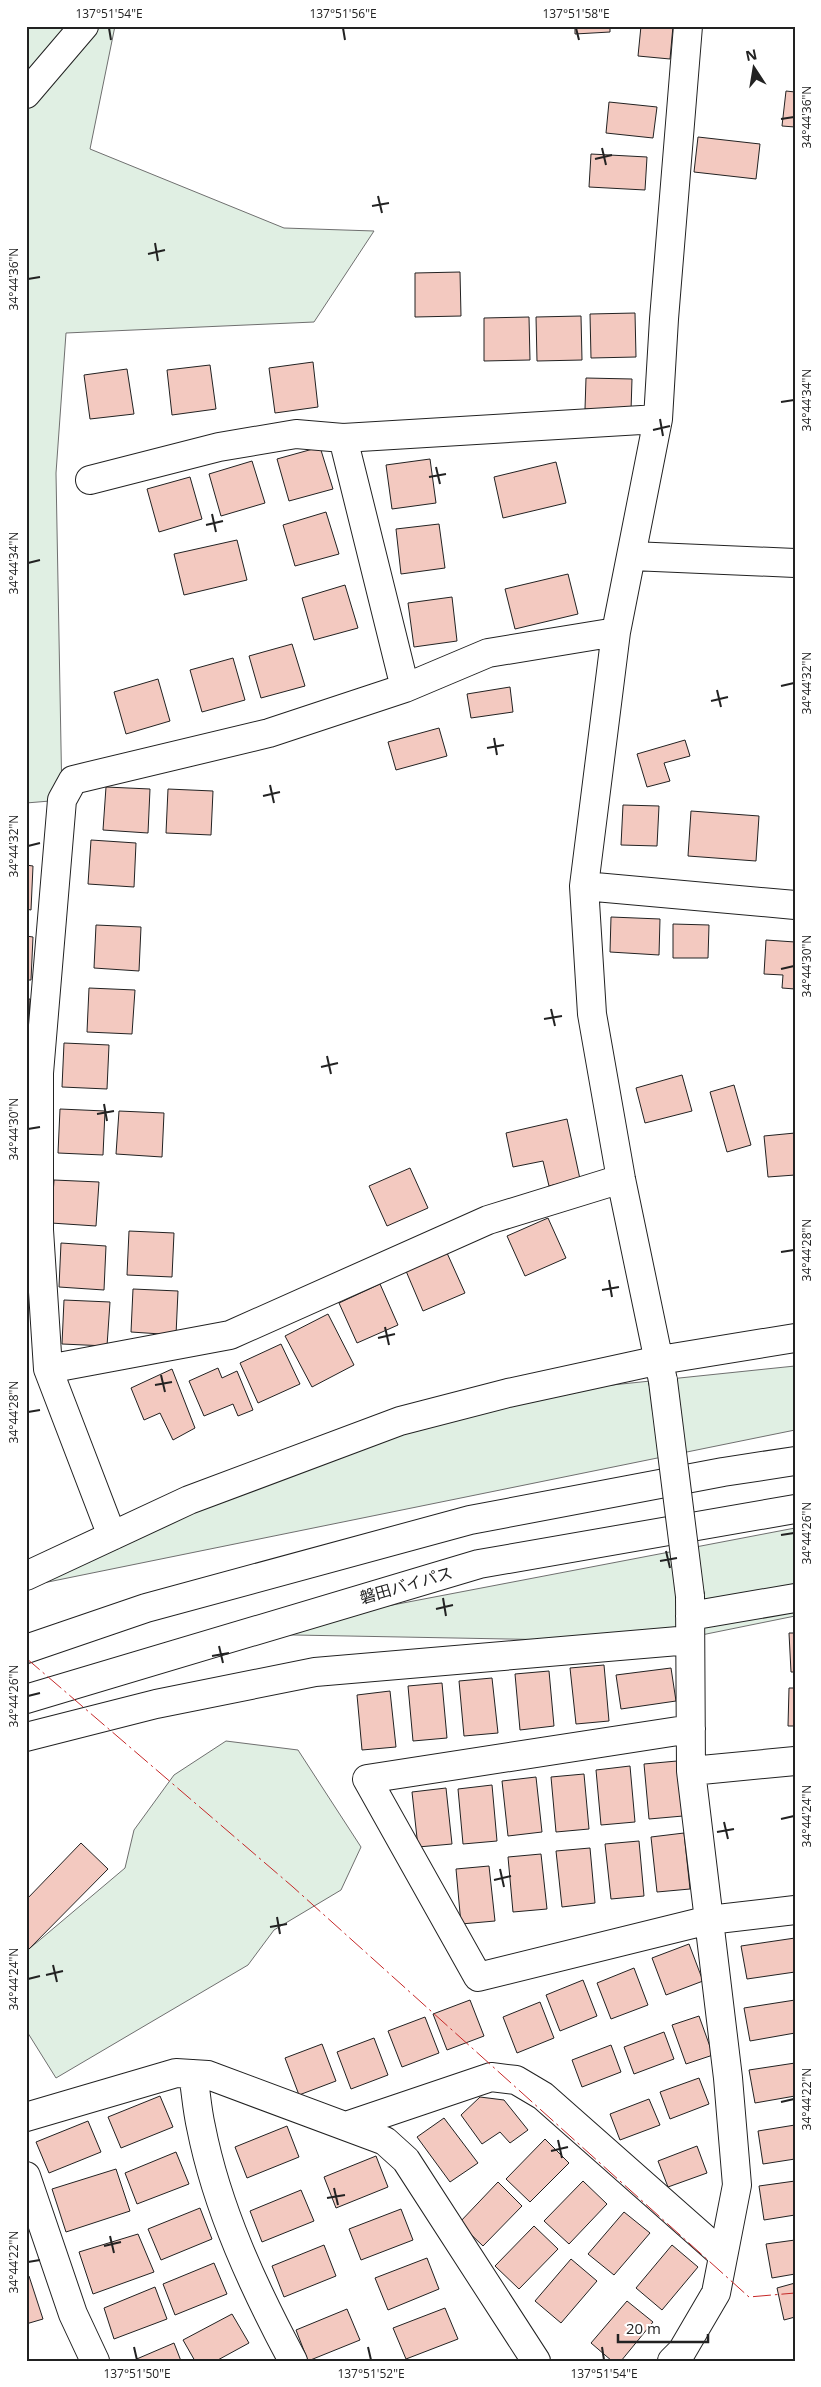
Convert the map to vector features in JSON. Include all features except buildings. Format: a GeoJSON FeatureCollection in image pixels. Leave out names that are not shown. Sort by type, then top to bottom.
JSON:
{"type":"FeatureCollection","features":[{"type":"Feature","properties":{"kind":"main road"},"geometry":{"type":"LineString","coordinates":[[26,94],[84,26]]}},
{"type":"Feature","properties":{"kind":"main road"},"geometry":{"type":"LineString","coordinates":[[672,2361],[682,2351],[716,2293],[737,2185],[728,2078],[692,1771],[690,1617],[661,1370],[621,1179],[592,1014],[584,886],[616,632],[658,419],[664,319],[688,26]]}},
{"type":"Feature","properties":{"kind":"main road"},"geometry":{"type":"LineString","coordinates":[[90,480],[220,447],[296,434],[343,438],[658,419]]}},
{"type":"Feature","properties":{"kind":"main road"},"geometry":{"type":"LineString","coordinates":[[343,438],[405,688]]}},
{"type":"Feature","properties":{"kind":"main road"},"geometry":{"type":"LineString","coordinates":[[632,556],[795,563]]}},
{"type":"Feature","properties":{"kind":"main road"},"geometry":{"type":"LineString","coordinates":[[112,1536],[48,1369],[39,1230],[38,1073],[62,800],[74,780],[269,732],[405,688],[488,653],[616,632]]}},
{"type":"Feature","properties":{"kind":"main road"},"geometry":{"type":"LineString","coordinates":[[584,886],[795,905]]}},
{"type":"Feature","properties":{"kind":"main road"},"geometry":{"type":"LineString","coordinates":[[48,1369],[230,1335],[488,1220],[621,1179]]}},
{"type":"Feature","properties":{"kind":"main road"},"geometry":{"type":"LineString","coordinates":[[26,1576],[189,1500],[400,1421],[508,1392],[661,1370],[795,1338]]}},
{"type":"Feature","properties":{"kind":"main road"},"geometry":{"type":"LineString","coordinates":[[26,1648],[146,1608],[470,1520],[723,1472],[795,1461]]}},
{"type":"Feature","properties":{"kind":"main road","name":"磐田バイパス"},"geometry":{"type":"LineString","coordinates":[[26,1699],[154,1659],[479,1564],[795,1510]]}},
{"type":"Feature","properties":{"kind":"main road"},"geometry":{"type":"LineString","coordinates":[[26,1737],[156,1704],[315,1672],[690,1617],[795,1598]]}},
{"type":"Feature","properties":{"kind":"main road"},"geometry":{"type":"LineString","coordinates":[[26,1631],[146,1608]]}},
{"type":"Feature","properties":{"kind":"main road"},"geometry":{"type":"LineString","coordinates":[[26,1708],[154,1659]]}},
{"type":"Feature","properties":{"kind":"main road"},"geometry":{"type":"LineString","coordinates":[[691,1729],[367,1779],[478,1977],[709,1920],[795,1910]]}},
{"type":"Feature","properties":{"kind":"main road"},"geometry":{"type":"LineString","coordinates":[[692,1771],[795,1761]]}},
{"type":"Feature","properties":{"kind":"main road"},"geometry":{"type":"LineString","coordinates":[[26,2117],[176,2073],[193,2074],[208,2075],[386,2141],[406,2160],[536,2361]]}},
{"type":"Feature","properties":{"kind":"main road"},"geometry":{"type":"LineString","coordinates":[[193,2074],[201,2128],[221,2200],[263,2305],[293,2361]]}},
{"type":"Feature","properties":{"kind":"main road"},"geometry":{"type":"LineString","coordinates":[[346,2126],[491,2077],[516,2080],[543,2096],[723,2255]]}},
{"type":"Feature","properties":{"kind":"main road"},"geometry":{"type":"LineString","coordinates":[[26,2176],[73,2314],[95,2361]]}},
{"type":"Feature","properties":{"kind":"green space"},"geometry":{"type":"Polygon","coordinates":[[[26,26],[115,26],[90,149],[284,228],[374,231],[314,322],[66,333],[56,473],[62,800],[26,803],[26,26]]]}},
{"type":"Feature","properties":{"kind":"green space"},"geometry":{"type":"Polygon","coordinates":[[[795,1366],[795,1430],[43,1583],[299,1459],[583,1388],[795,1366]]]}},
{"type":"Feature","properties":{"kind":"green space"},"geometry":{"type":"Polygon","coordinates":[[[795,1528],[795,1616],[667,1642],[241,1634],[795,1528]]]}},
{"type":"Feature","properties":{"kind":"green space"},"geometry":{"type":"Polygon","coordinates":[[[226,1741],[298,1750],[361,1847],[341,1890],[274,1930],[248,1965],[56,2078],[26,2030],[26,1948],[29,1949],[125,1868],[134,1830],[174,1775],[226,1741]]]}},
{"type":"Feature","properties":{"kind":"power"},"geometry":{"type":"LineString","coordinates":[[26,1658],[293,1887],[749,2297],[795,2293]]}}]}
